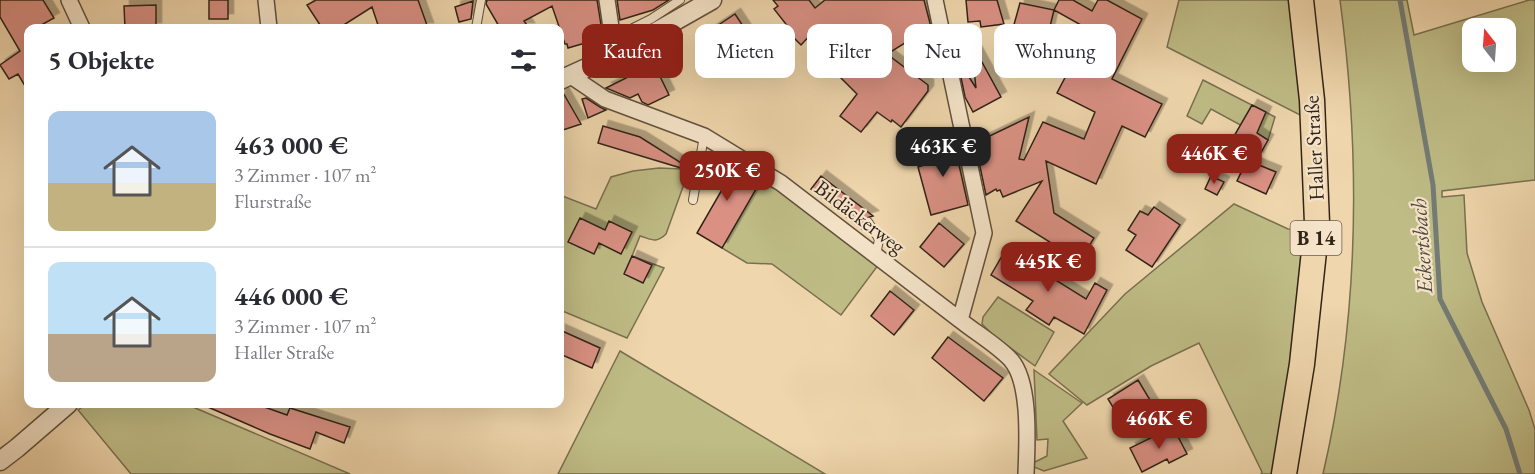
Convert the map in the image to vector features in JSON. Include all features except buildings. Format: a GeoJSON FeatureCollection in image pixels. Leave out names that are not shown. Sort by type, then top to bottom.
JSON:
{"type":"FeatureCollection","features":[{"type":"Feature","properties":{"kind":"main road","name":"Haller Straße"},"geometry":{"type":"LineString","coordinates":[[1284,474],[1302,364],[1317,223],[1312,100],[1301,0]]}},
{"type":"Feature","properties":{"kind":"street"},"geometry":{"type":"LineString","coordinates":[[69,0],[80,24]]}},
{"type":"Feature","properties":{"kind":"street"},"geometry":{"type":"LineString","coordinates":[[266,0],[269,24]]}},
{"type":"Feature","properties":{"kind":"street"},"geometry":{"type":"LineString","coordinates":[[608,0],[611,24]]}},
{"type":"Feature","properties":{"kind":"street"},"geometry":{"type":"LineString","coordinates":[[661,24],[712,0]]}},
{"type":"Feature","properties":{"kind":"street"},"geometry":{"type":"LineString","coordinates":[[935,0],[984,233],[960,320]]}},
{"type":"Feature","properties":{"kind":"street"},"geometry":{"type":"LineString","coordinates":[[565,78],[582,67]]}},
{"type":"Feature","properties":{"kind":"street","name":"Bildäckerweg"},"geometry":{"type":"LineString","coordinates":[[565,78],[606,99],[704,136],[781,183],[1006,356],[1019,373],[1023,391],[1026,474]]}},
{"type":"Feature","properties":{"kind":"street"},"geometry":{"type":"LineString","coordinates":[[0,461],[63,408]]}},
{"type":"Feature","properties":{"kind":"lane"},"geometry":{"type":"LineString","coordinates":[[477,24],[481,0]]}},
{"type":"Feature","properties":{"kind":"lane"},"geometry":{"type":"LineString","coordinates":[[644,24],[680,0]]}},
{"type":"Feature","properties":{"kind":"lane"},"geometry":{"type":"LineString","coordinates":[[693,200],[704,136]]}},
{"type":"Feature","properties":{"kind":"lane"},"geometry":{"type":"LineString","coordinates":[[868,222],[879,239],[876,256]]}},
{"type":"Feature","properties":{"kind":"shaded area"},"geometry":{"type":"Polygon","coordinates":[[[1179,0],[1291,0],[1304,117],[1167,47],[1179,0]]]}},
{"type":"Feature","properties":{"kind":"shaded area"},"geometry":{"type":"Polygon","coordinates":[[[1340,0],[1407,0],[1414,35],[1462,20],[1462,72],[1516,72],[1516,18],[1470,18],[1535,0],[1535,180],[1442,191],[1442,197],[1464,195],[1467,253],[1482,302],[1535,429],[1535,474],[1323,474],[1344,357],[1350,297],[1353,238],[1351,118],[1340,0]]]}},
{"type":"Feature","properties":{"kind":"shaded area"},"geometry":{"type":"Polygon","coordinates":[[[1203,80],[1275,117],[1268,140],[1211,109],[1202,124],[1187,116],[1203,80]]]}},
{"type":"Feature","properties":{"kind":"shaded area"},"geometry":{"type":"Polygon","coordinates":[[[659,168],[682,169],[688,173],[666,234],[656,240],[640,236],[632,256],[664,268],[627,338],[564,312],[564,197],[596,209],[611,177],[633,171],[659,168]]]}},
{"type":"Feature","properties":{"kind":"shaded area"},"geometry":{"type":"Polygon","coordinates":[[[760,182],[781,191],[879,264],[841,315],[772,264],[747,263],[722,248],[760,182]]]}},
{"type":"Feature","properties":{"kind":"shaded area"},"geometry":{"type":"Polygon","coordinates":[[[1234,204],[1288,229],[1306,230],[1295,372],[1276,474],[1261,474],[1199,343],[1151,366],[1087,405],[1049,374],[1125,294],[1234,204]]]}},
{"type":"Feature","properties":{"kind":"shaded area"},"geometry":{"type":"Polygon","coordinates":[[[998,297],[1054,332],[1035,366],[982,324],[983,317],[998,297]]]}},
{"type":"Feature","properties":{"kind":"shaded area"},"geometry":{"type":"Polygon","coordinates":[[[620,351],[825,474],[558,474],[620,351]]]}},
{"type":"Feature","properties":{"kind":"shaded area"},"geometry":{"type":"Polygon","coordinates":[[[1034,370],[1082,403],[1063,421],[1087,458],[1044,471],[1034,467],[1033,463],[1047,456],[1048,439],[1037,440],[1034,370]]]}},
{"type":"Feature","properties":{"kind":"shaded area"},"geometry":{"type":"Polygon","coordinates":[[[81,408],[195,408],[350,474],[131,474],[78,410],[81,408]]]}},
{"type":"Feature","properties":{"kind":"waterway","name":"Eckertsbach"},"geometry":{"type":"LineString","coordinates":[[1400,0],[1433,185],[1440,299],[1506,429],[1520,474]]}}]}
